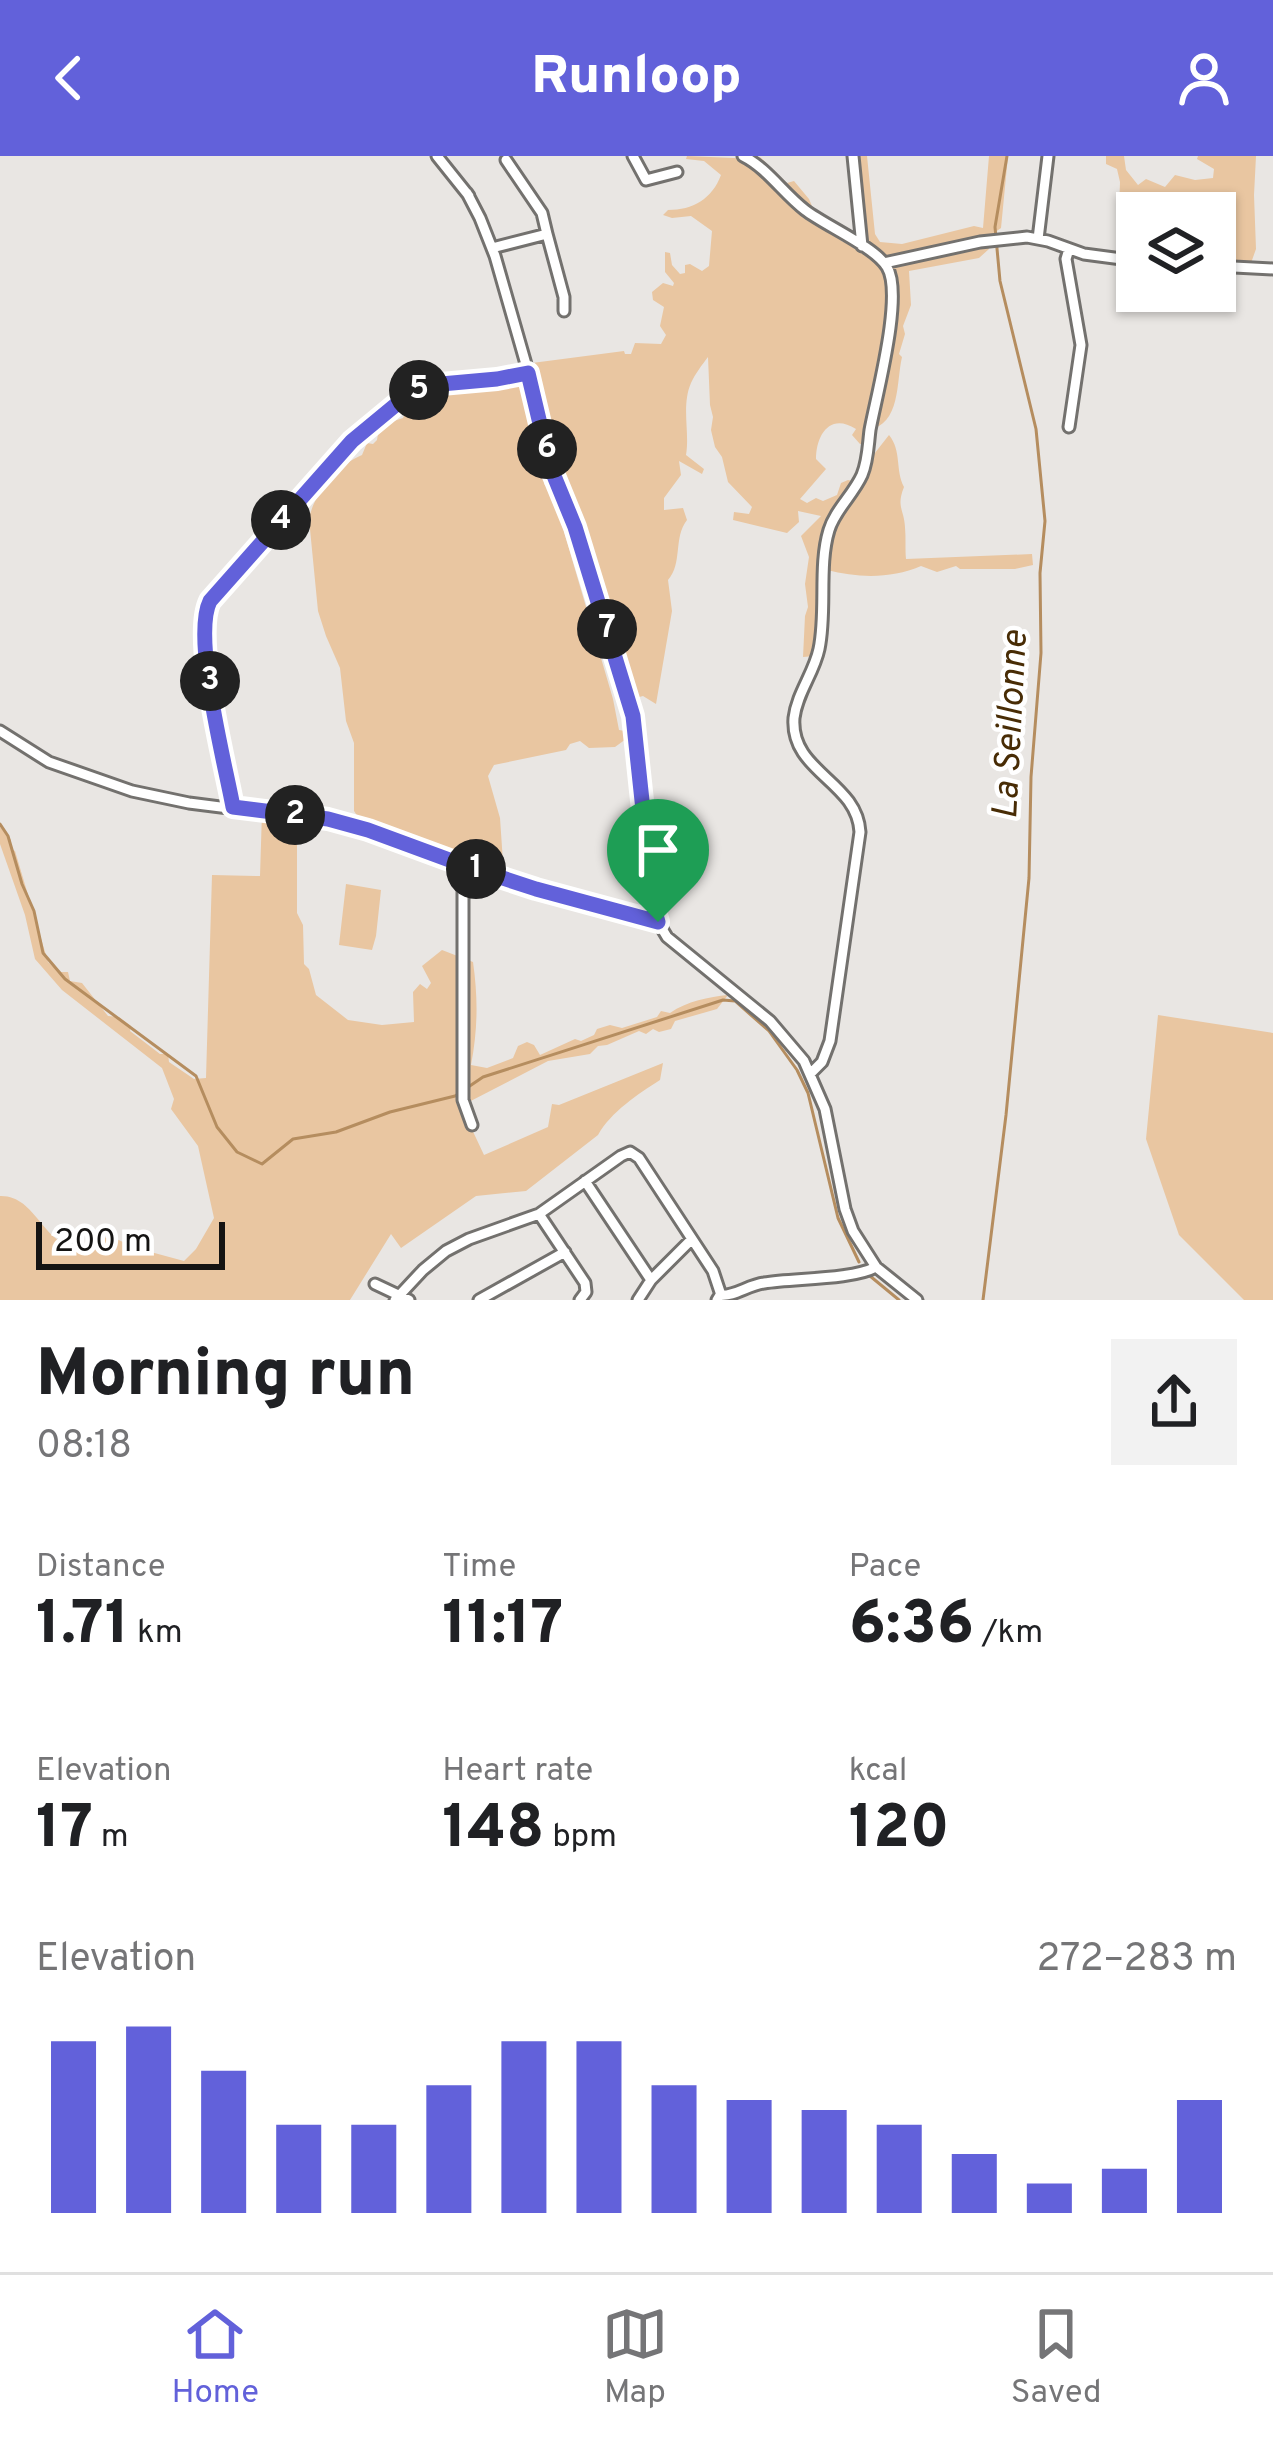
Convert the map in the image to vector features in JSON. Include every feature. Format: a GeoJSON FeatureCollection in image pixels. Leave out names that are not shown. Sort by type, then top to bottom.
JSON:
{"type":"FeatureCollection","features":[{"type":"Feature","properties":{"kind":"street"},"geometry":{"type":"LineString","coordinates":[[437,156],[467,194],[495,247],[550,466],[575,527],[633,716],[658,922],[674,944],[770,1021],[804,1060],[825,1109],[848,1221],[874,1262],[919,1300]]}},
{"type":"Feature","properties":{"kind":"street"},"geometry":{"type":"LineString","coordinates":[[632,156],[646,180],[676,172]]}},
{"type":"Feature","properties":{"kind":"street"},"geometry":{"type":"LineString","coordinates":[[742,156],[762,168],[807,212],[884,263],[891,276],[890,330],[867,457],[861,477],[827,536],[820,646],[794,718],[802,754],[848,798],[859,821],[836,1010],[827,1048],[812,1073]]}},
{"type":"Feature","properties":{"kind":"street"},"geometry":{"type":"LineString","coordinates":[[853,156],[862,246]]}},
{"type":"Feature","properties":{"kind":"street"},"geometry":{"type":"LineString","coordinates":[[1038,239],[1048,156]]}},
{"type":"Feature","properties":{"kind":"street"},"geometry":{"type":"LineString","coordinates":[[506,160],[542,213],[564,311]]}},
{"type":"Feature","properties":{"kind":"street"},"geometry":{"type":"LineString","coordinates":[[495,247],[547,234]]}},
{"type":"Feature","properties":{"kind":"street"},"geometry":{"type":"LineString","coordinates":[[884,263],[1002,239],[1038,239],[1116,258]]}},
{"type":"Feature","properties":{"kind":"street"},"geometry":{"type":"LineString","coordinates":[[1069,249],[1066,259],[1081,345],[1070,427]]}},
{"type":"Feature","properties":{"kind":"street"},"geometry":{"type":"LineString","coordinates":[[1236,267],[1273,269]]}},
{"type":"Feature","properties":{"kind":"street"},"geometry":{"type":"LineString","coordinates":[[233,807],[204,635],[204,614],[210,601],[352,441],[404,398],[430,385],[528,373]]}},
{"type":"Feature","properties":{"kind":"street"},"geometry":{"type":"LineString","coordinates":[[0,731],[49,762],[159,798],[346,824],[463,865],[658,922]]}},
{"type":"Feature","properties":{"kind":"street"},"geometry":{"type":"LineString","coordinates":[[463,865],[463,1093],[472,1125]]}},
{"type":"Feature","properties":{"kind":"street"},"geometry":{"type":"LineString","coordinates":[[804,1060],[827,1048]]}},
{"type":"Feature","properties":{"kind":"street"},"geometry":{"type":"LineString","coordinates":[[375,1284],[401,1298],[436,1258],[456,1245],[539,1214],[630,1152],[692,1238],[723,1298],[757,1284],[859,1274],[874,1262]]}},
{"type":"Feature","properties":{"kind":"street"},"geometry":{"type":"LineString","coordinates":[[585,1181],[651,1280]]}},
{"type":"Feature","properties":{"kind":"street"},"geometry":{"type":"LineString","coordinates":[[539,1214],[586,1288],[580,1300]]}},
{"type":"Feature","properties":{"kind":"street"},"geometry":{"type":"LineString","coordinates":[[638,1300],[692,1238]]}},
{"type":"Feature","properties":{"kind":"street"},"geometry":{"type":"LineString","coordinates":[[479,1300],[565,1252]]}},
{"type":"Feature","properties":{"kind":"shaded area"},"geometry":{"type":"Polygon","coordinates":[[[687,156],[760,157],[787,183],[794,181],[809,199],[820,225],[843,242],[856,238],[858,232],[851,156],[867,156],[875,234],[880,242],[902,244],[974,226],[983,228],[989,156],[1008,156],[1001,228],[988,237],[989,249],[979,258],[909,271],[911,305],[903,326],[892,411],[879,426],[868,430],[866,444],[860,444],[852,435],[856,429],[847,424],[826,429],[816,459],[826,469],[800,499],[823,501],[837,495],[841,483],[862,483],[871,458],[889,435],[904,487],[906,559],[1032,554],[1033,565],[1015,569],[956,566],[937,572],[921,566],[874,576],[827,570],[815,656],[803,657],[809,557],[801,536],[821,516],[798,511],[799,522],[787,533],[733,520],[734,512],[749,514],[752,507],[728,482],[715,447],[708,357],[691,383],[686,410],[686,455],[704,469],[702,474],[679,461],[681,475],[664,498],[664,510],[683,508],[687,520],[668,580],[672,611],[656,704],[643,696],[632,699],[621,642],[554,458],[548,416],[532,363],[624,351],[631,354],[635,343],[661,344],[666,335],[660,326],[664,307],[653,300],[652,292],[663,283],[674,283],[665,272],[665,252],[680,274],[685,273],[685,265],[702,271],[709,266],[712,231],[691,216],[663,215],[700,202],[721,175],[704,161],[687,156]]]}},
{"type":"Feature","properties":{"kind":"shaded area"},"geometry":{"type":"Polygon","coordinates":[[[1106,156],[1124,156],[1126,170],[1138,185],[1146,179],[1165,187],[1175,175],[1213,178],[1214,169],[1198,156],[1256,156],[1256,249],[1251,263],[1236,263],[1236,192],[1120,192],[1117,169],[1106,164],[1106,156]]]}},
{"type":"Feature","properties":{"kind":"shaded area"},"geometry":{"type":"Polygon","coordinates":[[[517,380],[526,389],[547,476],[544,484],[555,501],[619,730],[625,731],[626,739],[615,747],[589,748],[580,741],[566,750],[494,765],[488,776],[500,818],[503,862],[491,868],[362,823],[354,811],[354,743],[346,721],[340,668],[318,611],[309,519],[321,491],[336,473],[362,455],[367,443],[373,444],[378,434],[403,418],[431,388],[517,380]]]}},
{"type":"Feature","properties":{"kind":"shaded area"},"geometry":{"type":"Polygon","coordinates":[[[262,812],[315,820],[297,843],[297,913],[303,925],[304,964],[316,995],[348,1020],[382,1025],[414,1022],[413,992],[420,984],[427,989],[431,983],[422,966],[442,950],[473,962],[476,1013],[471,1065],[487,1068],[513,1058],[518,1046],[527,1042],[540,1055],[575,1039],[581,1041],[597,1029],[622,1028],[657,1017],[661,1011],[670,1013],[698,1000],[728,995],[717,1009],[675,1021],[671,1029],[639,1031],[598,1046],[590,1054],[548,1061],[461,1106],[484,1155],[548,1127],[552,1104],[663,1063],[660,1080],[526,1191],[476,1196],[401,1248],[391,1234],[350,1300],[0,1300],[0,1196],[23,1204],[68,1245],[81,1246],[110,1236],[184,1261],[214,1218],[198,1146],[171,1109],[174,1099],[162,1068],[62,990],[35,959],[0,844],[0,827],[15,851],[48,962],[59,972],[68,972],[70,981],[82,983],[108,1016],[119,1017],[131,1026],[130,1031],[160,1054],[168,1054],[169,1062],[194,1079],[206,1078],[212,875],[260,876],[262,812]]]}},
{"type":"Feature","properties":{"kind":"shaded area"},"geometry":{"type":"Polygon","coordinates":[[[346,884],[381,890],[372,950],[339,945],[346,884]]]}},
{"type":"Feature","properties":{"kind":"shaded area"},"geometry":{"type":"Polygon","coordinates":[[[1158,1015],[1273,1033],[1273,1300],[1244,1300],[1179,1235],[1146,1139],[1158,1015]]]}},
{"type":"Feature","properties":{"kind":"waterway","name":"La Seillonne"},"geometry":{"type":"LineString","coordinates":[[983,1300],[1029,878],[1045,521],[1036,429],[1000,281],[995,227],[1007,156]]}},
{"type":"Feature","properties":{"kind":"waterway"},"geometry":{"type":"LineString","coordinates":[[0,824],[34,911],[43,953],[65,979],[196,1076],[217,1127],[237,1152],[262,1164],[293,1139],[336,1132],[455,1096],[483,1077],[723,1000],[735,1001],[769,1031],[808,1093],[838,1218],[859,1262]]}},
{"type":"Feature","properties":{"kind":"waterway"},"geometry":{"type":"LineString","coordinates":[[870,1276],[899,1300]]}},
{"type":"Feature","properties":{"kind":"route"},"geometry":{"type":"LineString","coordinates":[[528,373],[550,466],[575,527],[633,716],[658,922],[536,889],[328,819],[233,807],[213,704],[203,622],[206,608],[220,586],[352,441],[422,388],[528,373]]}}]}
